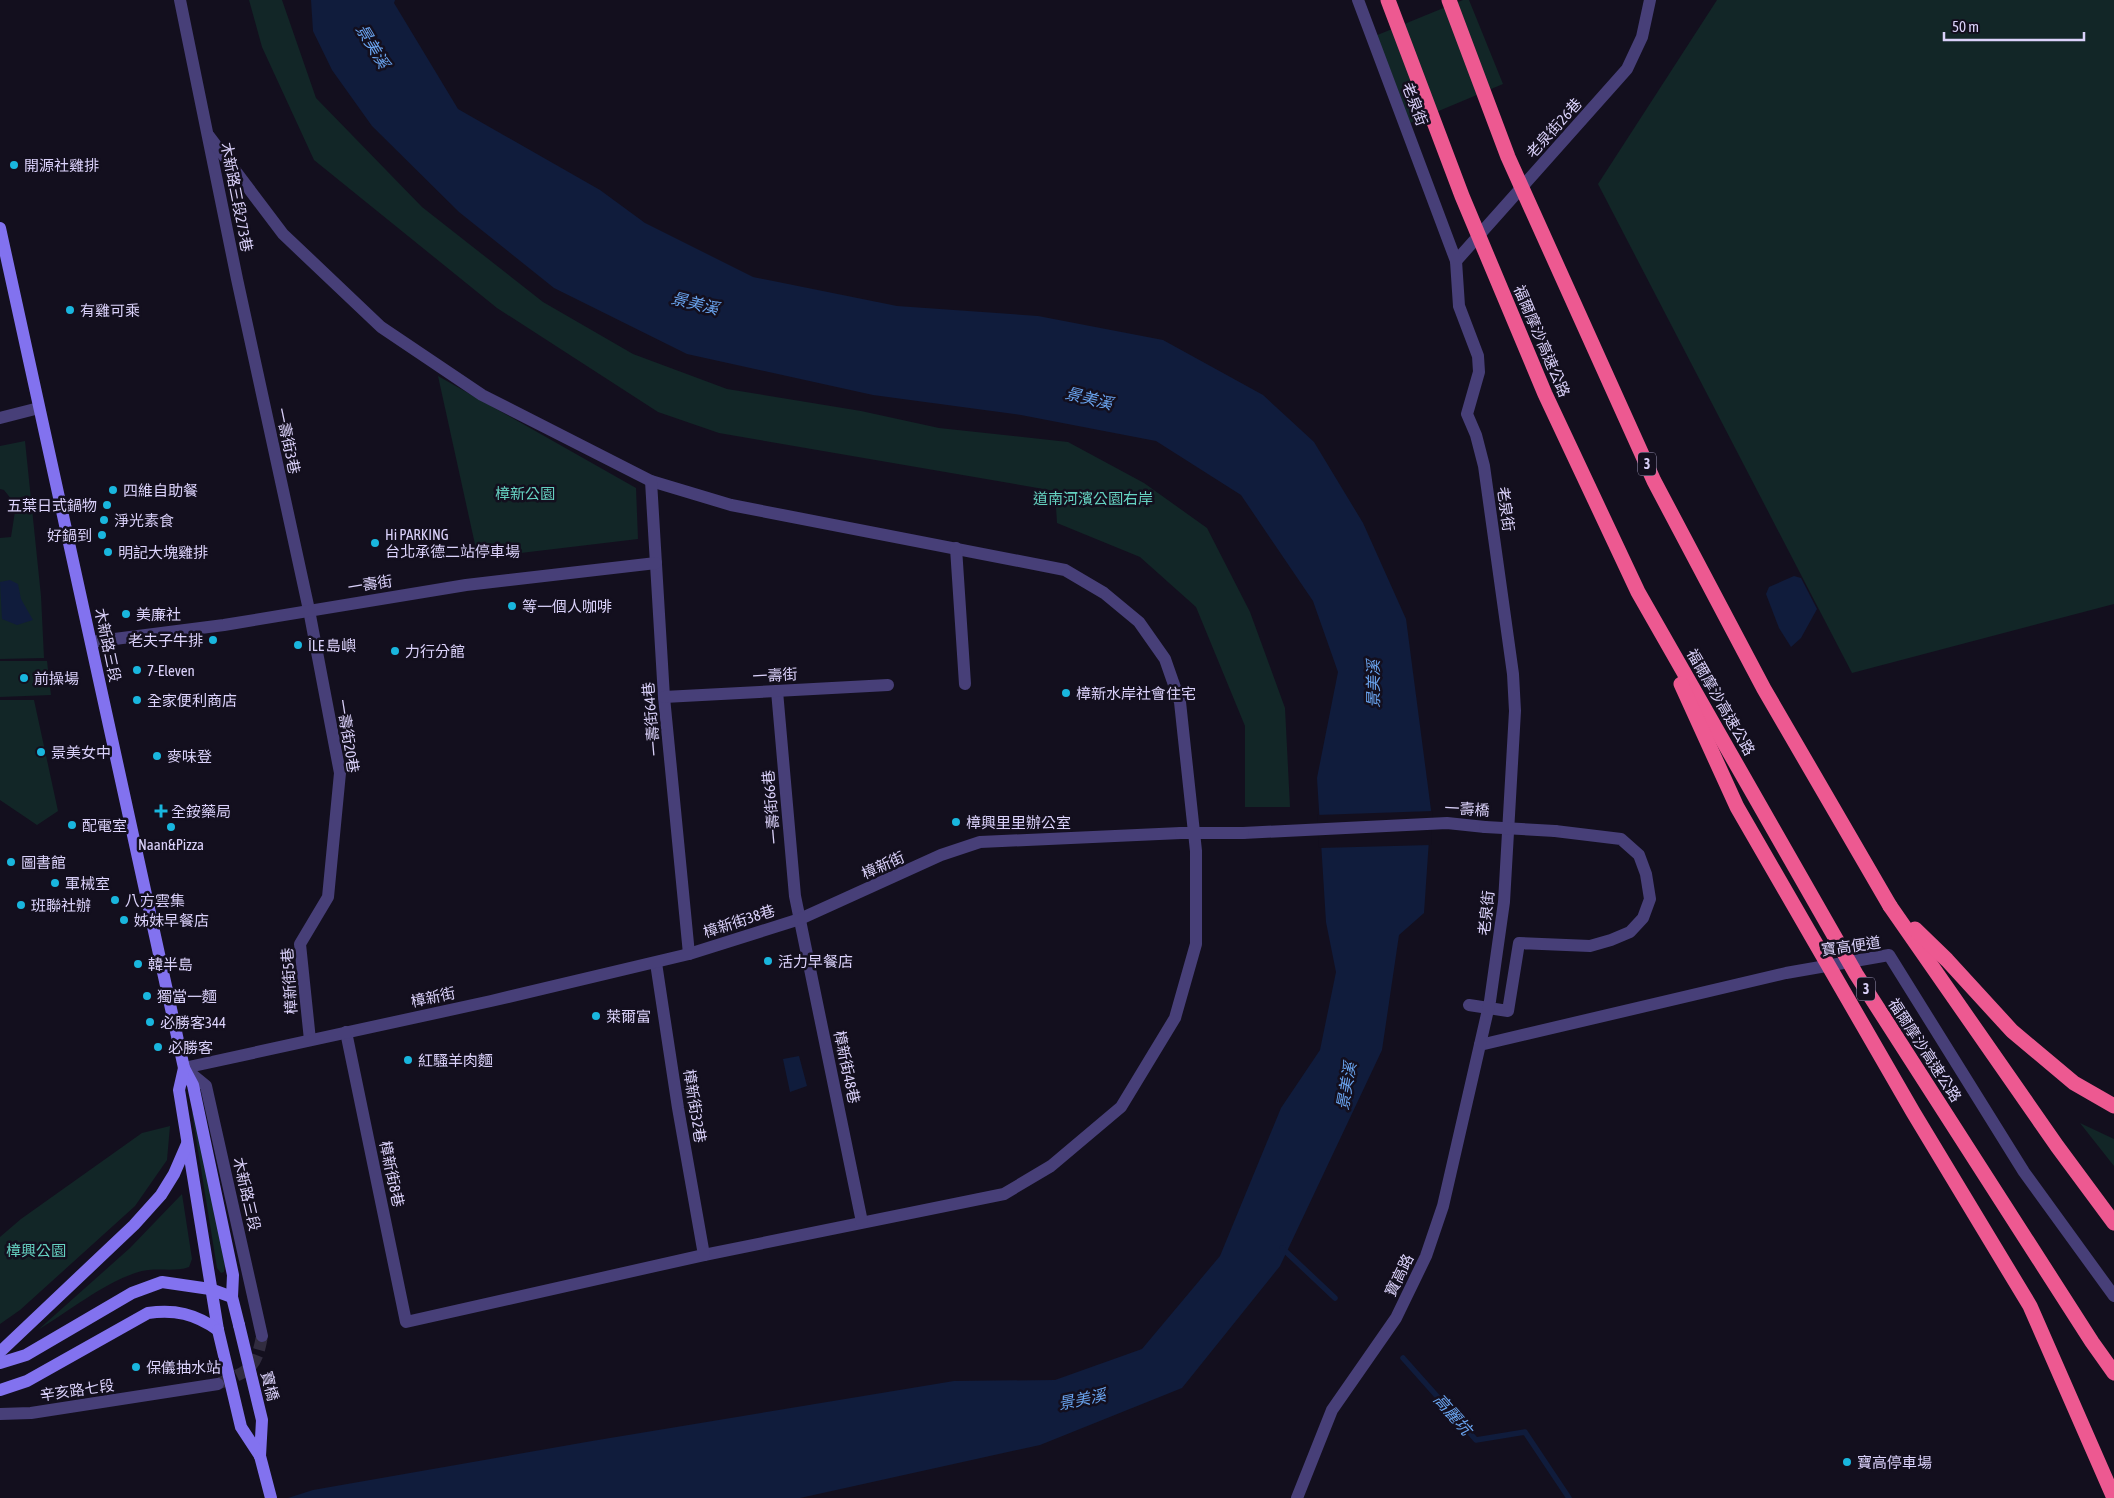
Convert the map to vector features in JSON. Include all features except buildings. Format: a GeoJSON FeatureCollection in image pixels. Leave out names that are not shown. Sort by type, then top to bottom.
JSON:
{"type":"FeatureCollection","features":[{"type":"Feature","properties":{"kind":"highway","name":"福爾摩沙高速公路"},"geometry":{"type":"LineString","coordinates":[[1388,0],[1462,196],[1545,394],[1638,592],[1856,974],[2092,1342],[2114,1373]]}},
{"type":"Feature","properties":{"kind":"highway","name":"3"},"geometry":{"type":"LineString","coordinates":[[1449,0],[1508,158],[1654,481],[1764,689],[1890,906],[2057,1146],[2114,1222]]}},
{"type":"Feature","properties":{"kind":"highway"},"geometry":{"type":"LineString","coordinates":[[1638,592],[1737,807],[1913,1112],[2030,1306],[2114,1498]]}},
{"type":"Feature","properties":{"kind":"highway"},"geometry":{"type":"LineString","coordinates":[[1890,906],[1946,960],[2012,1031],[2074,1083],[2114,1106]]}},
{"type":"Feature","properties":{"kind":"main road","name":"木新路三段"},"geometry":{"type":"LineString","coordinates":[[0,228],[184,1068],[193,1085],[232,1275],[232,1297],[239,1325]]}},
{"type":"Feature","properties":{"kind":"main road","name":"木新路三段"},"geometry":{"type":"LineString","coordinates":[[184,1068],[178,1090],[218,1330]]}},
{"type":"Feature","properties":{"kind":"main road"},"geometry":{"type":"LineString","coordinates":[[0,1352],[134,1225],[156,1201],[174,1174],[187,1144]]}},
{"type":"Feature","properties":{"kind":"main road"},"geometry":{"type":"LineString","coordinates":[[0,1363],[26,1355],[132,1293],[162,1282],[210,1289],[232,1297]]}},
{"type":"Feature","properties":{"kind":"main road"},"geometry":{"type":"LineString","coordinates":[[0,1390],[28,1381],[148,1313],[164,1310],[185,1313],[201,1318],[218,1330]]}},
{"type":"Feature","properties":{"kind":"main road","name":"寶橋"},"geometry":{"type":"LineString","coordinates":[[239,1325],[262,1420],[260,1456],[271,1498]]}},
{"type":"Feature","properties":{"kind":"main road","name":"寶橋"},"geometry":{"type":"LineString","coordinates":[[218,1330],[241,1427],[260,1456]]}},
{"type":"Feature","properties":{"kind":"street","name":"木新路三段273巷"},"geometry":{"type":"LineString","coordinates":[[180,0],[237,278]]}},
{"type":"Feature","properties":{"kind":"street","name":"老泉街"},"geometry":{"type":"LineString","coordinates":[[1358,0],[1456,261],[1459,306],[1478,356],[1479,372],[1467,414],[1476,435],[1484,466],[1513,674],[1516,711],[1504,902],[1488,1008],[1480,1045]]}},
{"type":"Feature","properties":{"kind":"street","name":"老泉街26巷"},"geometry":{"type":"LineString","coordinates":[[1456,261],[1627,69],[1642,37],[1650,0]]}},
{"type":"Feature","properties":{"kind":"street"},"geometry":{"type":"LineString","coordinates":[[209,136],[283,234],[381,328],[482,395],[651,481],[731,505],[1065,570],[1104,593],[1139,622],[1165,659],[1180,702],[1196,851],[1196,944],[1175,1018],[1121,1108],[1051,1166],[1004,1194],[704,1254]]}},
{"type":"Feature","properties":{"kind":"street","name":"一壽街3巷"},"geometry":{"type":"LineString","coordinates":[[237,278],[309,610]]}},
{"type":"Feature","properties":{"kind":"street"},"geometry":{"type":"LineString","coordinates":[[0,418],[40,408]]}},
{"type":"Feature","properties":{"kind":"street","name":"一壽街64巷"},"geometry":{"type":"LineString","coordinates":[[651,481],[664,697],[688,954]]}},
{"type":"Feature","properties":{"kind":"street"},"geometry":{"type":"LineString","coordinates":[[956,548],[965,684]]}},
{"type":"Feature","properties":{"kind":"street","name":"一壽街"},"geometry":{"type":"LineString","coordinates":[[91,642],[224,625],[466,585],[656,564]]}},
{"type":"Feature","properties":{"kind":"street","name":"一壽街20巷"},"geometry":{"type":"LineString","coordinates":[[309,610],[340,773],[328,897]]}},
{"type":"Feature","properties":{"kind":"street","name":"一壽街"},"geometry":{"type":"LineString","coordinates":[[664,697],[888,685]]}},
{"type":"Feature","properties":{"kind":"street","name":"一壽街66巷"},"geometry":{"type":"LineString","coordinates":[[777,691],[795,896],[800,919]]}},
{"type":"Feature","properties":{"kind":"street","name":"一壽橋"},"geometry":{"type":"LineString","coordinates":[[980,842],[1181,833],[1243,833],[1447,823],[1555,831],[1621,839],[1639,855],[1646,874],[1650,899],[1643,918],[1630,932],[1590,946],[1519,943],[1508,1011],[1469,1005]]}},
{"type":"Feature","properties":{"kind":"street","name":"樟新街"},"geometry":{"type":"LineString","coordinates":[[800,919],[941,856],[980,842]]}},
{"type":"Feature","properties":{"kind":"street","name":"樟新街5巷"},"geometry":{"type":"LineString","coordinates":[[310,1040],[300,944],[328,897]]}},
{"type":"Feature","properties":{"kind":"street","name":"樟新街48巷"},"geometry":{"type":"LineString","coordinates":[[800,919],[862,1222]]}},
{"type":"Feature","properties":{"kind":"street","name":"樟新街38巷"},"geometry":{"type":"LineString","coordinates":[[688,954],[800,919]]}},
{"type":"Feature","properties":{"kind":"street","name":"樟新街"},"geometry":{"type":"LineString","coordinates":[[184,1068],[656,963],[688,954]]}},
{"type":"Feature","properties":{"kind":"street","name":"寶高便道"},"geometry":{"type":"LineString","coordinates":[[1480,1045],[1786,973],[1889,955],[2024,1172],[2114,1296]]}},
{"type":"Feature","properties":{"kind":"street","name":"樟新街32巷"},"geometry":{"type":"LineString","coordinates":[[656,963],[678,1108],[704,1254]]}},
{"type":"Feature","properties":{"kind":"street","name":"樟新街8巷"},"geometry":{"type":"LineString","coordinates":[[346,1032],[406,1322],[704,1254]]}},
{"type":"Feature","properties":{"kind":"street","name":"寶高路"},"geometry":{"type":"LineString","coordinates":[[1297,1498],[1332,1410],[1396,1318],[1426,1256],[1443,1206],[1480,1045]]}},
{"type":"Feature","properties":{"kind":"street","name":"木新路三段"},"geometry":{"type":"LineString","coordinates":[[184,1068],[206,1086],[262,1336]]}},
{"type":"Feature","properties":{"kind":"street","name":"辛亥路七段"},"geometry":{"type":"LineString","coordinates":[[0,1414],[30,1413],[218,1384]]}},
{"type":"Feature","properties":{"kind":"green space","name":"道南河濱公園右岸"},"geometry":{"type":"Polygon","coordinates":[[[249,0],[282,0],[316,98],[422,207],[543,302],[633,354],[727,389],[861,411],[939,428],[1068,442],[1144,483],[1207,528],[1250,612],[1285,708],[1290,807],[1245,807],[1245,726],[1196,607],[1140,557],[1057,523],[1055,491],[719,433],[658,412],[497,308],[314,160],[262,47],[249,0]]]}},
{"type":"Feature","properties":{"kind":"green space"},"geometry":{"type":"Polygon","coordinates":[[[1463,0],[1469,0],[1503,84],[1410,123],[1375,36],[1463,0]]]}},
{"type":"Feature","properties":{"kind":"green space"},"geometry":{"type":"Polygon","coordinates":[[[1717,0],[2114,0],[2114,604],[1852,673],[1598,184],[1717,0]]]}},
{"type":"Feature","properties":{"kind":"green space","name":"樟新公園"},"geometry":{"type":"Polygon","coordinates":[[[438,376],[636,488],[638,539],[478,558],[438,376]]]}},
{"type":"Feature","properties":{"kind":"green space"},"geometry":{"type":"Polygon","coordinates":[[[25,441],[41,596],[44,658],[0,659],[0,538],[11,537],[16,505],[4,490],[0,489],[0,446],[25,441]]]}},
{"type":"Feature","properties":{"kind":"green space","name":"前操場"},"geometry":{"type":"Polygon","coordinates":[[[0,661],[47,661],[51,695],[0,697],[0,661]]]}},
{"type":"Feature","properties":{"kind":"green space"},"geometry":{"type":"Polygon","coordinates":[[[0,700],[34,700],[58,811],[37,825],[0,800],[0,700]]]}},
{"type":"Feature","properties":{"kind":"green space"},"geometry":{"type":"Polygon","coordinates":[[[194,1112],[225,1265],[224,1272],[221,1273],[217,1268],[192,1113],[194,1112]]]}},
{"type":"Feature","properties":{"kind":"green space"},"geometry":{"type":"Polygon","coordinates":[[[2080,1123],[2114,1139],[2114,1166],[2080,1123]]]}},
{"type":"Feature","properties":{"kind":"green space","name":"樟興公園"},"geometry":{"type":"Polygon","coordinates":[[[170,1126],[167,1160],[135,1206],[20,1310],[0,1324],[0,1237],[21,1219],[142,1133],[170,1126]]]}},
{"type":"Feature","properties":{"kind":"green space"},"geometry":{"type":"Polygon","coordinates":[[[182,1194],[192,1259],[189,1267],[142,1271],[122,1278],[98,1291],[38,1330],[130,1248],[182,1194]]]}},
{"type":"Feature","properties":{"kind":"water","name":"景美溪"},"geometry":{"type":"Polygon","coordinates":[[[311,0],[395,0],[394,3],[458,109],[600,190],[645,223],[753,277],[897,306],[1038,316],[1163,340],[1263,395],[1314,442],[1363,523],[1406,619],[1431,810],[1424,913],[1399,935],[1382,1050],[1280,1266],[1182,1388],[1040,1445],[800,1498],[288,1498],[313,1490],[592,1441],[954,1381],[1055,1380],[1142,1349],[1220,1256],[1281,1108],[1320,1050],[1336,972],[1326,922],[1317,778],[1338,672],[1313,601],[1241,495],[1156,441],[1021,415],[873,395],[687,354],[554,288],[459,212],[372,126],[332,70],[313,31],[311,0]]]}},
{"type":"Feature","properties":{"kind":"water"},"geometry":{"type":"Polygon","coordinates":[[[1794,576],[1801,578],[1817,609],[1801,638],[1791,647],[1779,628],[1766,594],[1769,587],[1794,576]]]}},
{"type":"Feature","properties":{"kind":"water"},"geometry":{"type":"Polygon","coordinates":[[[10,580],[18,584],[21,599],[33,620],[17,625],[2,619],[0,582],[10,580]]]}},
{"type":"Feature","properties":{"kind":"water"},"geometry":{"type":"Polygon","coordinates":[[[799,1056],[807,1086],[790,1092],[783,1059],[799,1056]]]}},
{"type":"Feature","properties":{"kind":"pier"},"geometry":{"type":"Polygon","coordinates":[[[1433,811],[1431,845],[1319,848],[1317,815],[1433,811]]]}},
{"type":"Feature","properties":{"kind":"waterway","name":"高麗坑"},"geometry":{"type":"LineString","coordinates":[[1282,1248],[1335,1298]]}},
{"type":"Feature","properties":{"kind":"waterway","name":"高麗坑"},"geometry":{"type":"LineString","coordinates":[[1403,1358],[1476,1440],[1525,1432],[1569,1498]]}},
{"type":"Feature","properties":{"kind":"tunnel"},"geometry":{"type":"LineString","coordinates":[[220,1383],[250,1367],[257,1355],[262,1336]]}},
{"type":"Feature","properties":{"kind":"place","name":"開源社雞排"},"geometry":{"type":"Point","coordinates":[14,165]}},
{"type":"Feature","properties":{"kind":"place","name":"有雞可乘"},"geometry":{"type":"Point","coordinates":[70,310]}},
{"type":"Feature","properties":{"kind":"place","name":"四維自助餐"},"geometry":{"type":"Point","coordinates":[113,490]}},
{"type":"Feature","properties":{"kind":"place","name":"五葉日式鍋物"},"geometry":{"type":"Point","coordinates":[107,505]}},
{"type":"Feature","properties":{"kind":"place","name":"淨光素食"},"geometry":{"type":"Point","coordinates":[104,520]}},
{"type":"Feature","properties":{"kind":"place","name":"好鍋到"},"geometry":{"type":"Point","coordinates":[102,535]}},
{"type":"Feature","properties":{"kind":"place","name":"Hi PARKING 台北承德二站停車場"},"geometry":{"type":"Point","coordinates":[375,543]}},
{"type":"Feature","properties":{"kind":"place","name":"明記大塊雞排"},"geometry":{"type":"Point","coordinates":[108,552]}},
{"type":"Feature","properties":{"kind":"place","name":"等一個人咖啡"},"geometry":{"type":"Point","coordinates":[512,606]}},
{"type":"Feature","properties":{"kind":"place","name":"美廉社"},"geometry":{"type":"Point","coordinates":[126,614]}},
{"type":"Feature","properties":{"kind":"place","name":"老夫子牛排"},"geometry":{"type":"Point","coordinates":[213,640]}},
{"type":"Feature","properties":{"kind":"place","name":"ÎLE 島嶼"},"geometry":{"type":"Point","coordinates":[298,645]}},
{"type":"Feature","properties":{"kind":"place","name":"力行分館"},"geometry":{"type":"Point","coordinates":[395,651]}},
{"type":"Feature","properties":{"kind":"place","name":"7-Eleven"},"geometry":{"type":"Point","coordinates":[137,670]}},
{"type":"Feature","properties":{"kind":"place","name":"前操場"},"geometry":{"type":"Point","coordinates":[24,678]}},
{"type":"Feature","properties":{"kind":"place","name":"樟新水岸社會住宅"},"geometry":{"type":"Point","coordinates":[1066,693]}},
{"type":"Feature","properties":{"kind":"place","name":"全家便利商店"},"geometry":{"type":"Point","coordinates":[137,700]}},
{"type":"Feature","properties":{"kind":"place","name":"景美女中"},"geometry":{"type":"Point","coordinates":[41,752]}},
{"type":"Feature","properties":{"kind":"place","name":"麥味登"},"geometry":{"type":"Point","coordinates":[157,756]}},
{"type":"Feature","properties":{"kind":"place","name":"全銨藥局"},"geometry":{"type":"Point","coordinates":[161,811]}},
{"type":"Feature","properties":{"kind":"place","name":"樟興里里辦公室"},"geometry":{"type":"Point","coordinates":[956,822]}},
{"type":"Feature","properties":{"kind":"place","name":"配電室"},"geometry":{"type":"Point","coordinates":[72,825]}},
{"type":"Feature","properties":{"kind":"place","name":"Naan&Pizza"},"geometry":{"type":"Point","coordinates":[171,827]}},
{"type":"Feature","properties":{"kind":"place","name":"圖書館"},"geometry":{"type":"Point","coordinates":[11,862]}},
{"type":"Feature","properties":{"kind":"place","name":"軍械室"},"geometry":{"type":"Point","coordinates":[55,883]}},
{"type":"Feature","properties":{"kind":"place","name":"八方雲集"},"geometry":{"type":"Point","coordinates":[115,900]}},
{"type":"Feature","properties":{"kind":"place","name":"班聯社辦"},"geometry":{"type":"Point","coordinates":[21,905]}},
{"type":"Feature","properties":{"kind":"place","name":"姊妹早餐店"},"geometry":{"type":"Point","coordinates":[124,920]}},
{"type":"Feature","properties":{"kind":"place","name":"活力早餐店"},"geometry":{"type":"Point","coordinates":[768,961]}},
{"type":"Feature","properties":{"kind":"place","name":"韓半島"},"geometry":{"type":"Point","coordinates":[138,964]}},
{"type":"Feature","properties":{"kind":"place","name":"獨當一麵"},"geometry":{"type":"Point","coordinates":[147,996]}},
{"type":"Feature","properties":{"kind":"place","name":"萊爾富"},"geometry":{"type":"Point","coordinates":[596,1016]}},
{"type":"Feature","properties":{"kind":"place","name":"必勝客344"},"geometry":{"type":"Point","coordinates":[150,1022]}},
{"type":"Feature","properties":{"kind":"place","name":"必勝客"},"geometry":{"type":"Point","coordinates":[158,1047]}},
{"type":"Feature","properties":{"kind":"place","name":"紅騷羊肉麵"},"geometry":{"type":"Point","coordinates":[408,1060]}},
{"type":"Feature","properties":{"kind":"place","name":"保儀抽水站"},"geometry":{"type":"Point","coordinates":[136,1367]}},
{"type":"Feature","properties":{"kind":"place","name":"寶高停車場"},"geometry":{"type":"Point","coordinates":[1847,1462]}}]}
